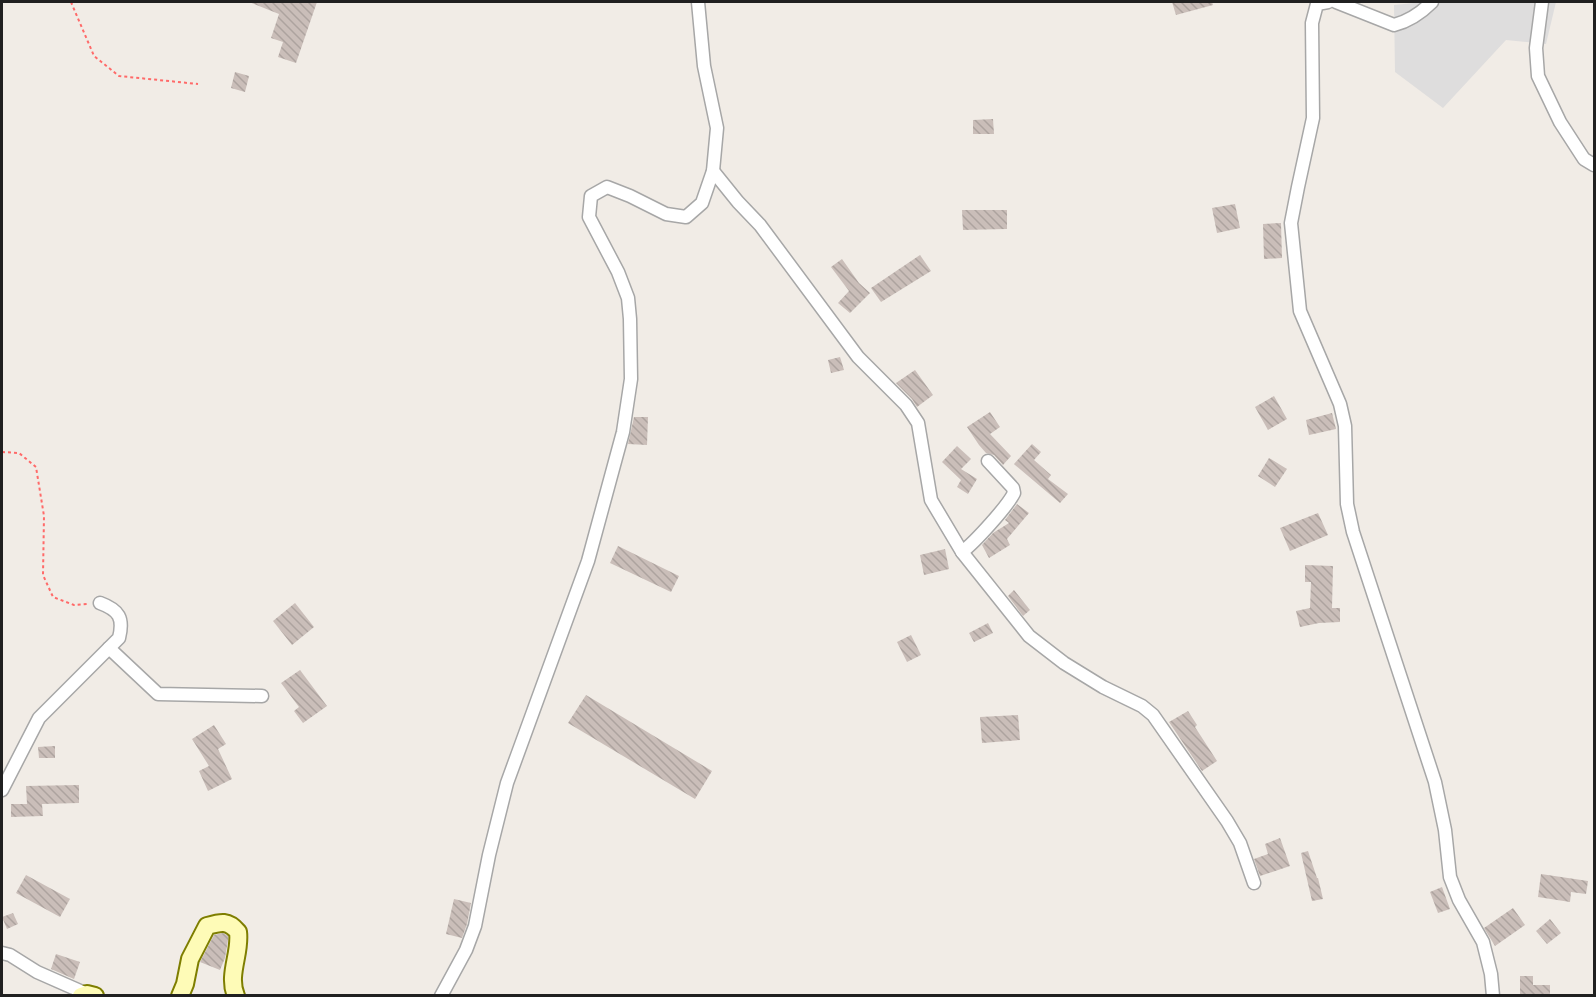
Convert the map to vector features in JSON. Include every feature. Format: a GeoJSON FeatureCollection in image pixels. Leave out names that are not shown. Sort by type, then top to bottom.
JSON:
{"type":"FeatureCollection","features":[{"type":"Feature","properties":{"kind":"street"},"geometry":{"type":"LineString","coordinates":[[441,996],[466,950],[475,926],[489,855],[507,783],[588,561],[623,432],[631,379],[628,297],[618,272],[589,217],[591,196],[607,187],[666,214],[686,217],[702,203],[713,171],[717,128],[704,66],[698,2]]}},
{"type":"Feature","properties":{"kind":"street"},"geometry":{"type":"LineString","coordinates":[[1328,2],[1317,4],[1312,23],[1313,118],[1291,224],[1300,311],[1340,404],[1345,426],[1347,504],[1353,532],[1435,782],[1445,830],[1450,877],[1459,900],[1483,942],[1491,974],[1493,996]]}},
{"type":"Feature","properties":{"kind":"street"},"geometry":{"type":"LineString","coordinates":[[1336,2],[1394,25],[1420,14],[1432,2]]}},
{"type":"Feature","properties":{"kind":"street"},"geometry":{"type":"LineString","coordinates":[[1542,2],[1536,48],[1538,76],[1560,122],[1584,159],[1594,165]]}},
{"type":"Feature","properties":{"kind":"street"},"geometry":{"type":"LineString","coordinates":[[713,171],[760,225],[858,357],[906,405],[918,423],[931,500],[962,552],[1029,636],[1064,663],[1103,687],[1142,706],[1153,715],[1227,821],[1240,843],[1254,883]]}},
{"type":"Feature","properties":{"kind":"street"},"geometry":{"type":"LineString","coordinates":[[962,552],[970,546],[1014,493],[1013,488],[988,461]]}},
{"type":"Feature","properties":{"kind":"street"},"geometry":{"type":"LineString","coordinates":[[2,790],[39,718],[119,638],[122,627],[119,614],[110,606],[100,603]]}},
{"type":"Feature","properties":{"kind":"street"},"geometry":{"type":"LineString","coordinates":[[109,648],[158,694],[262,696]]}},
{"type":"Feature","properties":{"kind":"street"},"geometry":{"type":"LineString","coordinates":[[180,996],[190,959],[207,926],[218,923],[229,924],[238,932],[239,942],[233,989],[236,996]]}},
{"type":"Feature","properties":{"kind":"street"},"geometry":{"type":"LineString","coordinates":[[2,953],[88,995]]}},
{"type":"Feature","properties":{"kind":"path"},"geometry":{"type":"LineString","coordinates":[[71,2],[94,56],[119,76],[198,84]]}},
{"type":"Feature","properties":{"kind":"path"},"geometry":{"type":"LineString","coordinates":[[2,452],[19,453],[36,467],[44,516],[43,575],[53,597],[74,605],[100,603]]}},
{"type":"Feature","properties":{"kind":"shaded area"},"geometry":{"type":"Polygon","coordinates":[[[1416,2],[1556,2],[1546,44],[1506,40],[1443,108],[1395,72],[1394,5],[1416,2]]]}},
{"type":"Feature","properties":{"kind":"building"},"geometry":{"type":"Polygon","coordinates":[[[249,2],[317,2],[296,63],[278,57],[283,42],[271,38],[279,14],[249,2]]]}},
{"type":"Feature","properties":{"kind":"building"},"geometry":{"type":"Polygon","coordinates":[[[1172,2],[1212,2],[1213,5],[1176,15],[1172,2]]]}},
{"type":"Feature","properties":{"kind":"building"},"geometry":{"type":"Polygon","coordinates":[[[235,72],[249,76],[245,92],[231,88],[235,72]]]}},
{"type":"Feature","properties":{"kind":"building"},"geometry":{"type":"Polygon","coordinates":[[[993,119],[994,134],[973,134],[973,120],[993,119]]]}},
{"type":"Feature","properties":{"kind":"building"},"geometry":{"type":"Polygon","coordinates":[[[1235,204],[1240,228],[1217,233],[1212,208],[1235,204]]]}},
{"type":"Feature","properties":{"kind":"building"},"geometry":{"type":"Polygon","coordinates":[[[962,210],[1007,210],[1007,229],[963,230],[962,210]]]}},
{"type":"Feature","properties":{"kind":"building"},"geometry":{"type":"Polygon","coordinates":[[[1281,223],[1282,258],[1264,259],[1263,224],[1281,223]]]}},
{"type":"Feature","properties":{"kind":"building"},"geometry":{"type":"Polygon","coordinates":[[[920,255],[931,271],[881,302],[871,288],[920,255]]]}},
{"type":"Feature","properties":{"kind":"building"},"geometry":{"type":"Polygon","coordinates":[[[842,259],[859,283],[870,293],[850,313],[838,303],[849,291],[831,267],[842,259]]]}},
{"type":"Feature","properties":{"kind":"building"},"geometry":{"type":"Polygon","coordinates":[[[840,357],[844,370],[831,373],[828,360],[840,357]]]}},
{"type":"Feature","properties":{"kind":"building"},"geometry":{"type":"Polygon","coordinates":[[[915,370],[933,395],[917,407],[896,383],[915,370]]]}},
{"type":"Feature","properties":{"kind":"building"},"geometry":{"type":"Polygon","coordinates":[[[1274,396],[1287,419],[1268,430],[1255,407],[1274,396]]]}},
{"type":"Feature","properties":{"kind":"building"},"geometry":{"type":"Polygon","coordinates":[[[990,412],[1000,427],[990,434],[1011,456],[1003,465],[994,455],[986,453],[967,427],[990,412]]]}},
{"type":"Feature","properties":{"kind":"building"},"geometry":{"type":"Polygon","coordinates":[[[1332,413],[1336,429],[1309,435],[1306,420],[1332,413]]]}},
{"type":"Feature","properties":{"kind":"building"},"geometry":{"type":"Polygon","coordinates":[[[634,417],[648,417],[647,445],[628,444],[634,417]]]}},
{"type":"Feature","properties":{"kind":"building"},"geometry":{"type":"Polygon","coordinates":[[[1032,444],[1041,452],[1034,460],[1051,475],[1048,479],[1068,494],[1060,503],[1014,464],[1032,444]]]}},
{"type":"Feature","properties":{"kind":"building"},"geometry":{"type":"Polygon","coordinates":[[[957,446],[971,459],[961,469],[977,479],[968,494],[957,487],[961,480],[942,462],[957,446]]]}},
{"type":"Feature","properties":{"kind":"building"},"geometry":{"type":"Polygon","coordinates":[[[1269,458],[1287,469],[1275,487],[1258,476],[1269,458]]]}},
{"type":"Feature","properties":{"kind":"building"},"geometry":{"type":"Polygon","coordinates":[[[1017,504],[1029,513],[1007,539],[1010,545],[989,558],[982,545],[993,533],[1009,523],[1005,520],[1017,504]]]}},
{"type":"Feature","properties":{"kind":"building"},"geometry":{"type":"Polygon","coordinates":[[[1318,513],[1328,535],[1290,551],[1280,528],[1318,513]]]}},
{"type":"Feature","properties":{"kind":"building"},"geometry":{"type":"Polygon","coordinates":[[[618,546],[679,576],[671,592],[610,563],[618,546]]]}},
{"type":"Feature","properties":{"kind":"building"},"geometry":{"type":"Polygon","coordinates":[[[945,549],[949,569],[924,575],[920,555],[945,549]]]}},
{"type":"Feature","properties":{"kind":"building"},"geometry":{"type":"Polygon","coordinates":[[[1305,565],[1333,566],[1332,608],[1340,608],[1340,622],[1300,627],[1296,611],[1310,608],[1311,582],[1305,582],[1305,565]]]}},
{"type":"Feature","properties":{"kind":"building"},"geometry":{"type":"Polygon","coordinates":[[[1014,590],[1030,610],[1023,616],[1008,596],[1014,590]]]}},
{"type":"Feature","properties":{"kind":"building"},"geometry":{"type":"Polygon","coordinates":[[[295,603],[314,627],[292,645],[273,621],[295,603]]]}},
{"type":"Feature","properties":{"kind":"building"},"geometry":{"type":"Polygon","coordinates":[[[988,623],[993,633],[974,642],[969,633],[988,623]]]}},
{"type":"Feature","properties":{"kind":"building"},"geometry":{"type":"Polygon","coordinates":[[[911,635],[921,655],[907,662],[897,642],[911,635]]]}},
{"type":"Feature","properties":{"kind":"building"},"geometry":{"type":"Polygon","coordinates":[[[300,670],[327,706],[303,723],[294,711],[299,707],[281,683],[300,670]]]}},
{"type":"Feature","properties":{"kind":"building"},"geometry":{"type":"Polygon","coordinates":[[[586,695],[712,771],[695,799],[568,723],[586,695]]]}},
{"type":"Feature","properties":{"kind":"building"},"geometry":{"type":"Polygon","coordinates":[[[1188,711],[1197,725],[1195,727],[1217,761],[1202,771],[1169,722],[1188,711]]]}},
{"type":"Feature","properties":{"kind":"building"},"geometry":{"type":"Polygon","coordinates":[[[1018,715],[1020,740],[982,743],[980,717],[1018,715]]]}},
{"type":"Feature","properties":{"kind":"building"},"geometry":{"type":"Polygon","coordinates":[[[214,725],[226,744],[218,749],[232,779],[208,791],[199,771],[209,766],[192,739],[214,725]]]}},
{"type":"Feature","properties":{"kind":"building"},"geometry":{"type":"Polygon","coordinates":[[[55,746],[55,758],[39,758],[38,747],[55,746]]]}},
{"type":"Feature","properties":{"kind":"building"},"geometry":{"type":"Polygon","coordinates":[[[79,785],[79,803],[42,804],[43,816],[11,817],[11,804],[27,804],[26,786],[79,785]]]}},
{"type":"Feature","properties":{"kind":"building"},"geometry":{"type":"Polygon","coordinates":[[[1280,838],[1290,866],[1260,876],[1254,859],[1268,854],[1265,844],[1280,838]]]}},
{"type":"Feature","properties":{"kind":"building"},"geometry":{"type":"Polygon","coordinates":[[[1308,851],[1323,899],[1312,901],[1301,853],[1308,851]]]}},
{"type":"Feature","properties":{"kind":"building"},"geometry":{"type":"Polygon","coordinates":[[[1541,874],[1588,881],[1586,894],[1571,892],[1570,902],[1538,897],[1541,874]]]}},
{"type":"Feature","properties":{"kind":"building"},"geometry":{"type":"Polygon","coordinates":[[[26,875],[70,899],[60,917],[16,893],[26,875]]]}},
{"type":"Feature","properties":{"kind":"building"},"geometry":{"type":"Polygon","coordinates":[[[1442,887],[1450,909],[1438,913],[1430,892],[1442,887]]]}},
{"type":"Feature","properties":{"kind":"building"},"geometry":{"type":"Polygon","coordinates":[[[454,899],[471,903],[462,938],[446,934],[454,899]]]}},
{"type":"Feature","properties":{"kind":"building"},"geometry":{"type":"Polygon","coordinates":[[[1513,908],[1525,925],[1495,946],[1484,928],[1513,908]]]}},
{"type":"Feature","properties":{"kind":"building"},"geometry":{"type":"Polygon","coordinates":[[[13,913],[18,924],[7,929],[2,917],[13,913]]]}},
{"type":"Feature","properties":{"kind":"building"},"geometry":{"type":"Polygon","coordinates":[[[1550,919],[1561,933],[1547,944],[1536,931],[1550,919]]]}},
{"type":"Feature","properties":{"kind":"building"},"geometry":{"type":"Polygon","coordinates":[[[223,933],[228,936],[228,940],[220,970],[200,962],[214,935],[223,933]]]}},
{"type":"Feature","properties":{"kind":"building"},"geometry":{"type":"Polygon","coordinates":[[[56,954],[80,962],[74,979],[51,969],[56,954]]]}},
{"type":"Feature","properties":{"kind":"building"},"geometry":{"type":"Polygon","coordinates":[[[1520,976],[1533,976],[1533,985],[1550,985],[1550,996],[1520,996],[1520,976]]]}}]}
